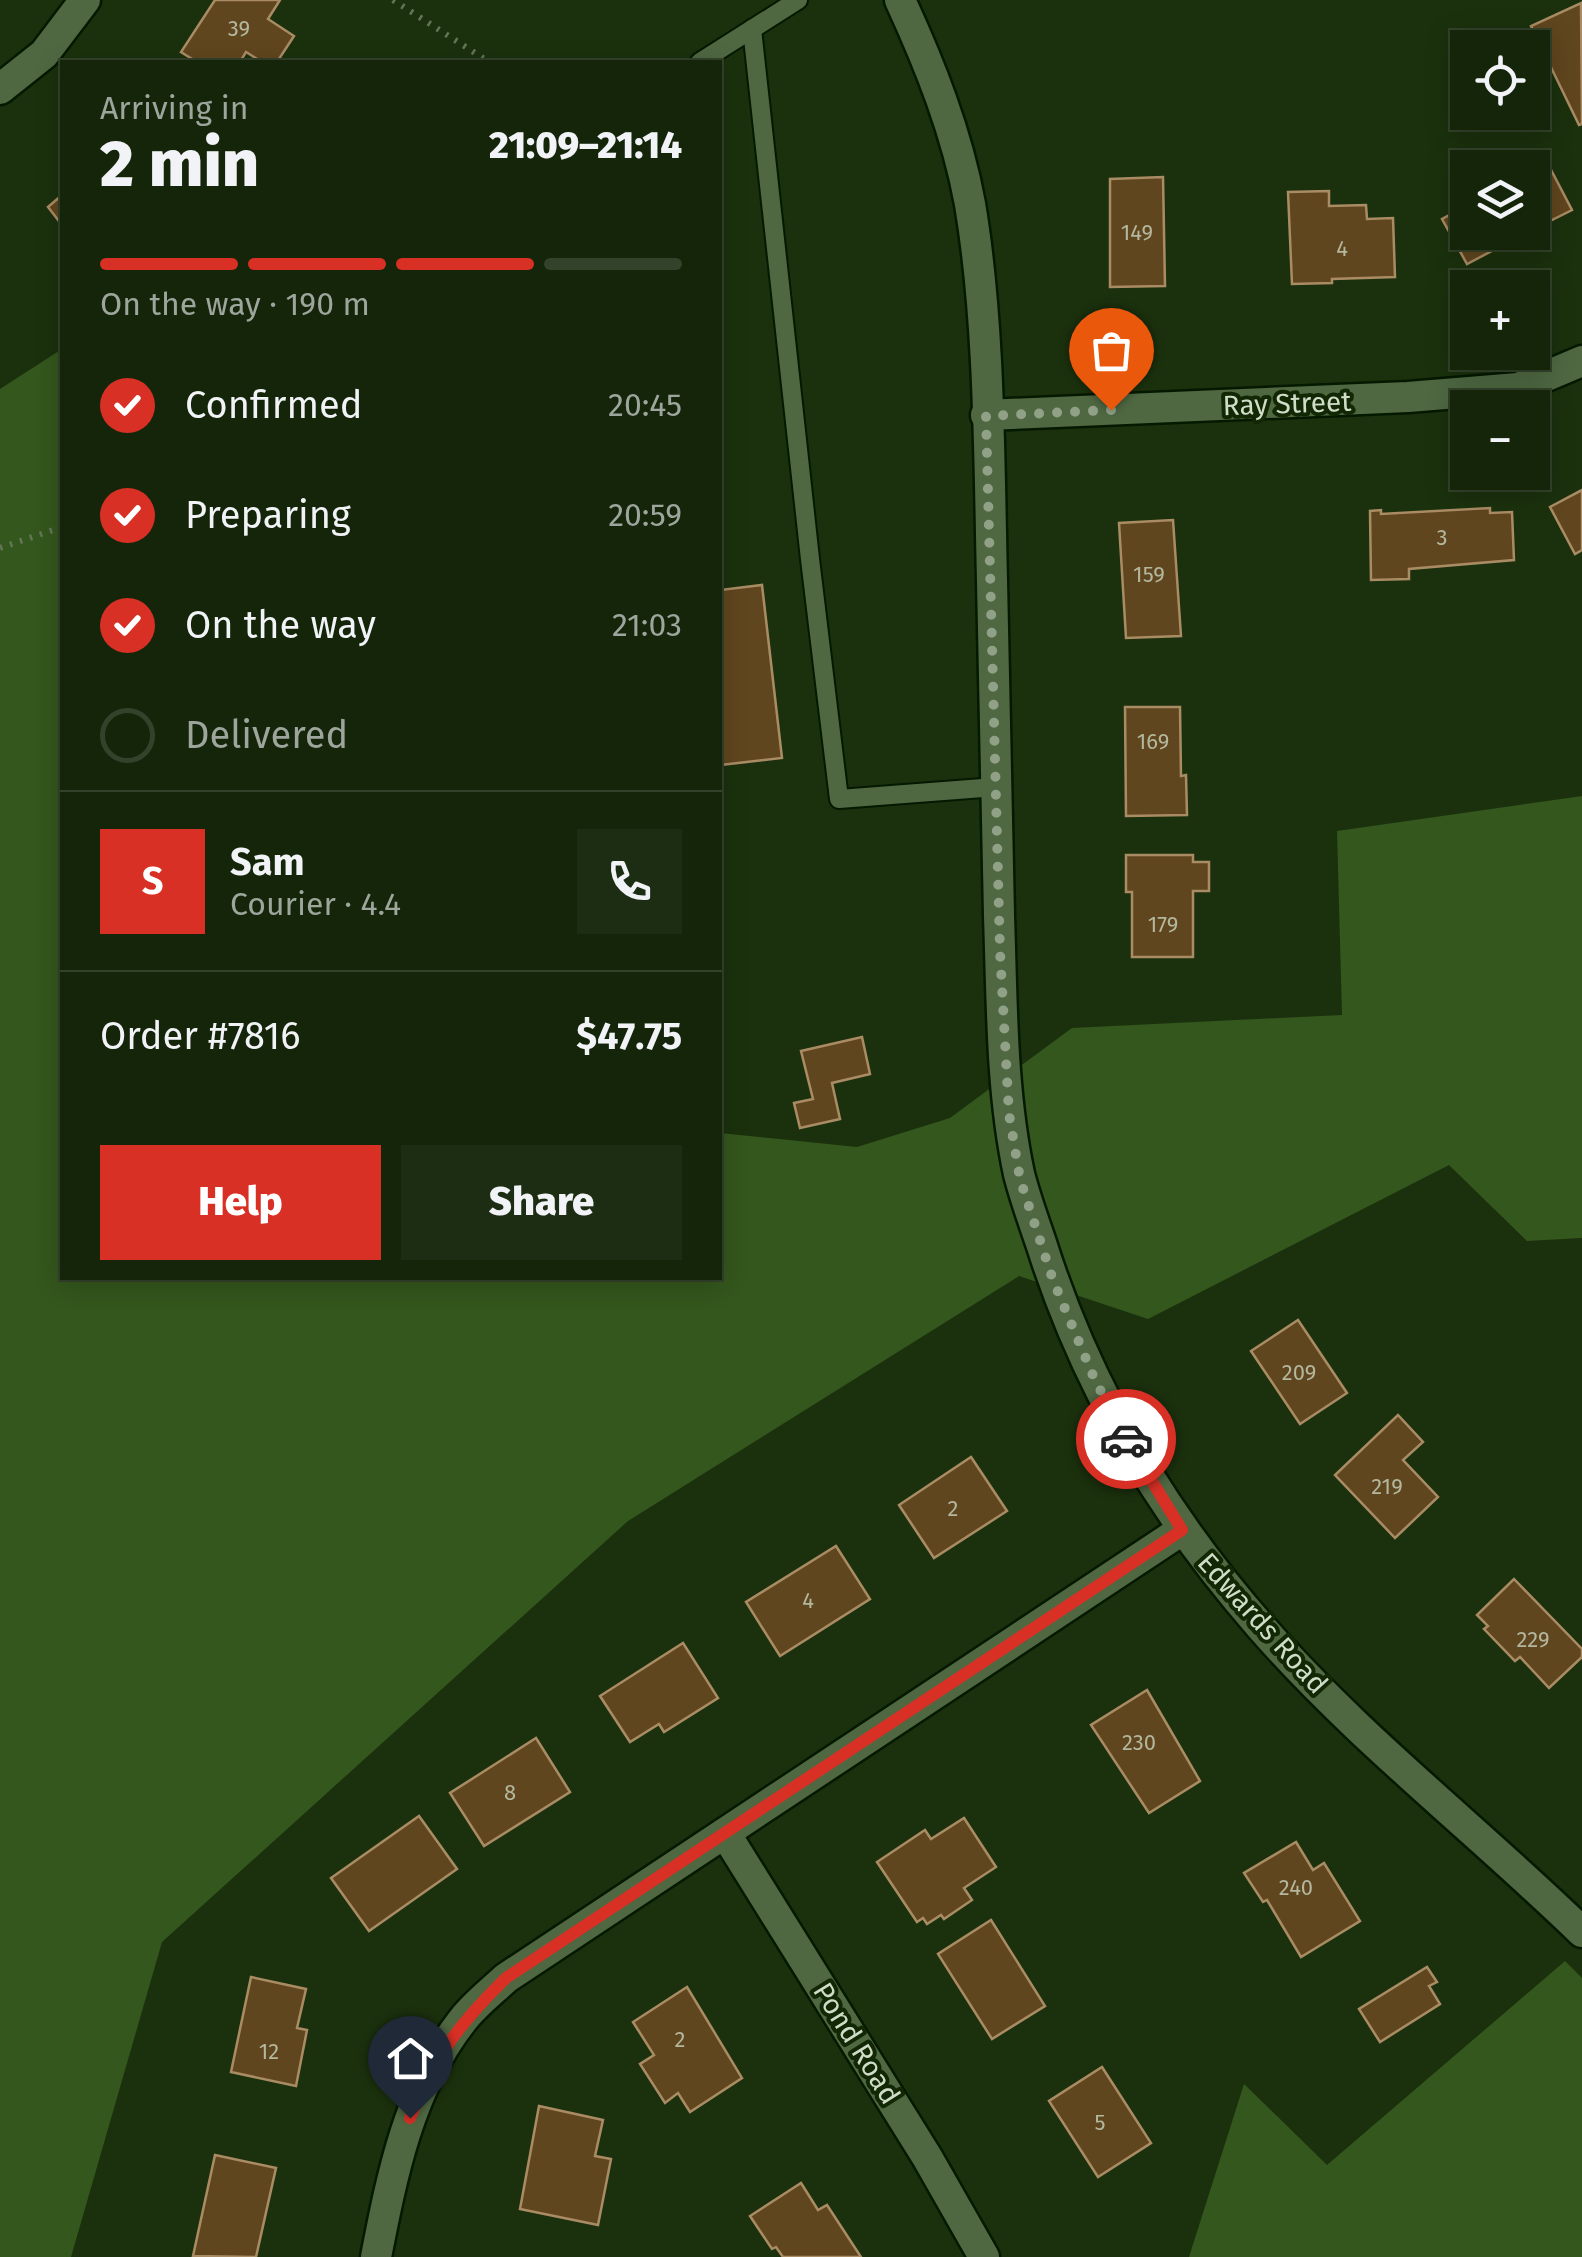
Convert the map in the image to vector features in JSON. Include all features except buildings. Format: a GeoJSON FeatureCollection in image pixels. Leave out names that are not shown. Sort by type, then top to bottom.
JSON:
{"type":"FeatureCollection","features":[{"type":"Feature","properties":{"kind":"street"},"geometry":{"type":"LineString","coordinates":[[0,89],[44,54],[85,0]]}},
{"type":"Feature","properties":{"kind":"street","name":"Edwards Road"},"geometry":{"type":"LineString","coordinates":[[900,0],[949,122],[969,199],[980,278],[1009,1114],[1020,1179],[1053,1280],[1094,1378],[1135,1455],[1182,1530],[1264,1631],[1334,1702],[1582,1932]]}},
{"type":"Feature","properties":{"kind":"street","name":"Ray Street"},"geometry":{"type":"LineString","coordinates":[[986,416],[1408,397],[1518,388],[1582,361]]}},
{"type":"Feature","properties":{"kind":"street"},"geometry":{"type":"LineString","coordinates":[[376,2257],[391,2180],[410,2118],[434,2063],[464,2019],[506,1978],[1182,1530]]}},
{"type":"Feature","properties":{"kind":"street","name":"Pond Road"},"geometry":{"type":"LineString","coordinates":[[725,1833],[906,2123],[984,2257]]}},
{"type":"Feature","properties":{"kind":"lane"},"geometry":{"type":"LineString","coordinates":[[703,60],[798,0]]}},
{"type":"Feature","properties":{"kind":"lane"},"geometry":{"type":"LineString","coordinates":[[752,29],[840,799],[996,787]]}},
{"type":"Feature","properties":{"kind":"path"},"geometry":{"type":"LineString","coordinates":[[393,0],[486,60]]}},
{"type":"Feature","properties":{"kind":"path"},"geometry":{"type":"LineString","coordinates":[[0,548],[60,528]]}},
{"type":"Feature","properties":{"kind":"green space"},"geometry":{"type":"Polygon","coordinates":[[[60,350],[60,1280],[722,1280],[722,1133],[857,1147],[950,1118],[1072,1028],[1342,1015],[1337,831],[1582,796],[1582,1238],[1527,1241],[1449,1165],[1148,1319],[1019,1276],[628,1521],[162,1942],[71,2257],[0,2257],[0,389],[60,350]]]}},
{"type":"Feature","properties":{"kind":"green space"},"geometry":{"type":"Polygon","coordinates":[[[1565,1961],[1582,1978],[1582,2257],[1189,2257],[1244,2084],[1327,2165],[1565,1961]]]}},
{"type":"Feature","properties":{"kind":"way so far"},"geometry":{"type":"LineString","coordinates":[[1111,410],[986,416],[1000,951],[1009,1114],[1020,1179],[1053,1280],[1094,1378],[1126,1439]]}},
{"type":"Feature","properties":{"kind":"route"},"geometry":{"type":"LineString","coordinates":[[410,2118],[434,2063],[464,2019],[506,1978],[1182,1530],[1126,1439]]}}]}
